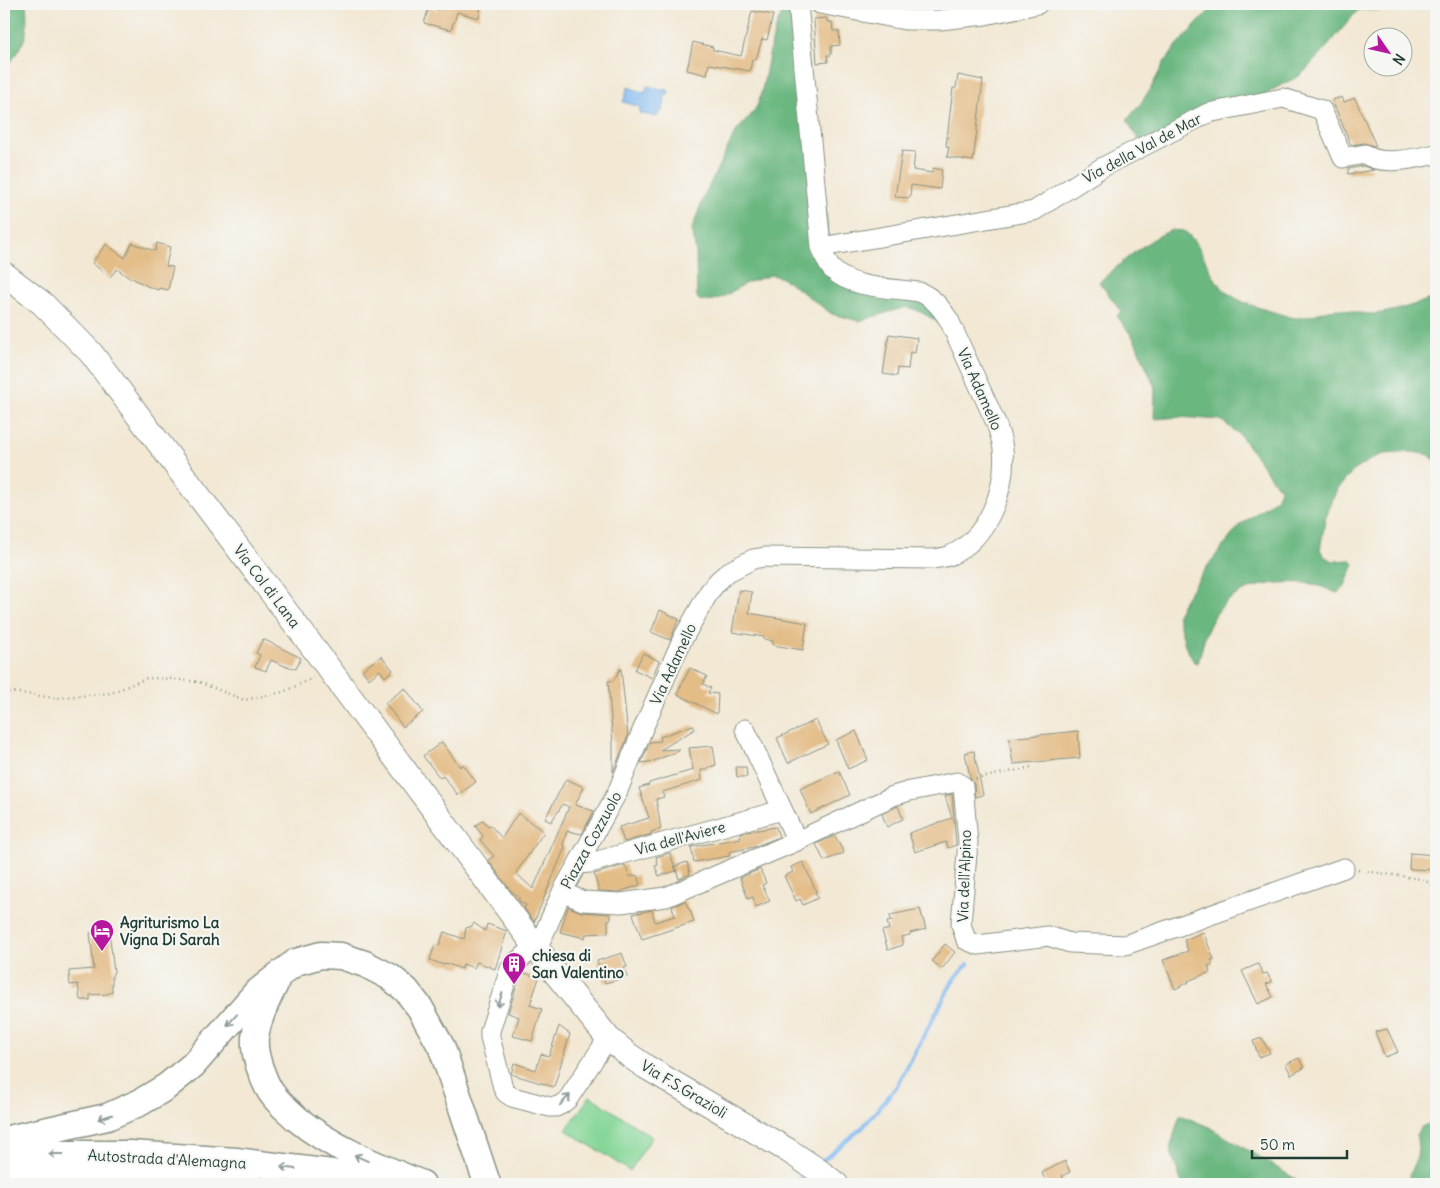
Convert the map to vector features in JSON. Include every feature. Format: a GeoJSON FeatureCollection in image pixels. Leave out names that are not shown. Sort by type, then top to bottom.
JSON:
{"type":"FeatureCollection","features":[{"type":"Feature","properties":{"kind":"highway"},"geometry":{"type":"LineString","coordinates":[[4,1140],[107,1117],[141,1102],[166,1087],[193,1065],[255,994],[296,962],[321,955],[341,956],[365,964],[390,977],[406,990],[420,1008],[442,1048],[486,1183]]}},
{"type":"Feature","properties":{"kind":"highway"},"geometry":{"type":"LineString","coordinates":[[280,974],[262,1009],[255,1039],[258,1063],[272,1095],[322,1138],[342,1150],[422,1184]]}},
{"type":"Feature","properties":{"kind":"highway","name":"Autostrada d'Alemagna"},"geometry":{"type":"LineString","coordinates":[[4,1154],[130,1154],[236,1161],[332,1174],[388,1184]]}},
{"type":"Feature","properties":{"kind":"highway","name":"Autostrada d'Alemagna"},"geometry":{"type":"LineString","coordinates":[[4,1176],[128,1177],[248,1184]]}},
{"type":"Feature","properties":{"kind":"main road","name":"Via Col di Lana"},"geometry":{"type":"LineString","coordinates":[[4,274],[43,304],[91,353],[536,947]]}},
{"type":"Feature","properties":{"kind":"main road","name":"Via F.S.Grazioli"},"geometry":{"type":"LineString","coordinates":[[536,947],[608,1038],[630,1056],[664,1078],[790,1151],[832,1181]]}},
{"type":"Feature","properties":{"kind":"street","name":"Via Adamello"},"geometry":{"type":"LineString","coordinates":[[642,731],[682,640],[710,592],[728,572],[753,559],[765,557],[932,559],[949,556],[970,542],[981,530],[991,514],[998,496],[1002,475],[1003,450],[1001,438],[949,320],[941,308],[928,295],[919,292],[852,282],[831,268],[827,262],[821,247],[798,4]]}},
{"type":"Feature","properties":{"kind":"street"},"geometry":{"type":"LineString","coordinates":[[820,4],[905,20],[940,20],[1038,4]]}},
{"type":"Feature","properties":{"kind":"street","name":"Via della Val de Mar"},"geometry":{"type":"LineString","coordinates":[[821,247],[1034,211],[1101,168],[1208,113],[1283,98],[1322,110],[1343,158],[1365,154],[1371,159],[1401,161],[1436,154]]}},
{"type":"Feature","properties":{"kind":"street"},"geometry":{"type":"LineString","coordinates":[[745,729],[797,841]]}},
{"type":"Feature","properties":{"kind":"street","name":"Piazza Cozzuolo"},"geometry":{"type":"LineString","coordinates":[[536,947],[543,936],[562,892],[617,793],[642,731]]}},
{"type":"Feature","properties":{"kind":"street"},"geometry":{"type":"LineString","coordinates":[[562,892],[584,901],[621,903],[666,897],[797,841],[894,796],[949,782],[960,783]]}},
{"type":"Feature","properties":{"kind":"street","name":"Via dell'Alpino"},"geometry":{"type":"LineString","coordinates":[[960,783],[963,786],[968,842],[960,924],[966,940],[978,944],[1048,936],[1070,943],[1125,945],[1344,868]]}},
{"type":"Feature","properties":{"kind":"street","name":"Via dell'Aviere"},"geometry":{"type":"LineString","coordinates":[[578,864],[782,810]]}},
{"type":"Feature","properties":{"kind":"street"},"geometry":{"type":"LineString","coordinates":[[536,947],[510,969],[491,1026],[490,1037],[506,1094],[550,1107],[562,1104],[568,1099],[608,1038]]}},
{"type":"Feature","properties":{"kind":"path"},"geometry":{"type":"LineString","coordinates":[[4,691],[55,698],[111,692],[147,678],[199,682],[244,700],[283,692],[330,670]]}},
{"type":"Feature","properties":{"kind":"path"},"geometry":{"type":"LineString","coordinates":[[960,783],[1032,767]]}},
{"type":"Feature","properties":{"kind":"path"},"geometry":{"type":"LineString","coordinates":[[1344,868],[1421,879],[1436,886]]}},
{"type":"Feature","properties":{"kind":"green space"},"geometry":{"type":"Polygon","coordinates":[[[4,4],[26,4],[27,23],[24,40],[4,71],[4,4]]]}},
{"type":"Feature","properties":{"kind":"green space"},"geometry":{"type":"Polygon","coordinates":[[[1216,4],[1389,4],[1382,10],[1358,10],[1301,75],[1274,89],[1256,102],[1141,144],[1127,120],[1139,106],[1165,61],[1178,44],[1216,4]]]}},
{"type":"Feature","properties":{"kind":"green space"},"geometry":{"type":"Polygon","coordinates":[[[788,7],[800,7],[833,270],[917,293],[940,323],[917,310],[906,307],[859,321],[832,314],[790,283],[780,277],[771,275],[746,283],[723,297],[713,300],[704,301],[699,300],[697,297],[696,253],[692,229],[704,196],[735,133],[750,117],[757,106],[777,25],[788,7]]]}},
{"type":"Feature","properties":{"kind":"green space"},"geometry":{"type":"Polygon","coordinates":[[[1172,230],[1183,231],[1189,235],[1219,284],[1230,295],[1251,305],[1291,318],[1305,317],[1336,309],[1378,314],[1436,297],[1436,461],[1429,455],[1413,452],[1384,454],[1373,458],[1352,472],[1336,491],[1325,520],[1320,550],[1325,557],[1333,561],[1351,560],[1354,564],[1344,588],[1337,593],[1308,583],[1281,583],[1258,586],[1236,595],[1219,610],[1211,622],[1205,635],[1198,663],[1194,662],[1185,645],[1177,614],[1209,564],[1240,525],[1276,499],[1281,487],[1276,485],[1241,436],[1221,420],[1180,417],[1154,419],[1155,387],[1134,339],[1117,316],[1121,311],[1099,282],[1143,246],[1172,230]]]}},
{"type":"Feature","properties":{"kind":"green space"},"geometry":{"type":"Polygon","coordinates":[[[590,1096],[652,1137],[630,1171],[566,1130],[590,1096]]]}},
{"type":"Feature","properties":{"kind":"green space"},"geometry":{"type":"Polygon","coordinates":[[[1180,1115],[1209,1127],[1304,1184],[1182,1184],[1170,1148],[1180,1115]]]}},
{"type":"Feature","properties":{"kind":"green space"},"geometry":{"type":"Polygon","coordinates":[[[1436,1121],[1436,1184],[1407,1184],[1418,1152],[1416,1135],[1421,1127],[1436,1121]]]}},
{"type":"Feature","properties":{"kind":"water"},"geometry":{"type":"Polygon","coordinates":[[[647,86],[668,90],[669,94],[664,97],[665,103],[663,108],[656,117],[639,113],[640,107],[623,102],[628,87],[645,93],[647,86]]]}},
{"type":"Feature","properties":{"kind":"building"},"geometry":{"type":"Polygon","coordinates":[[[437,4],[481,4],[479,18],[457,12],[451,30],[424,23],[429,7],[438,10],[437,4]]]}},
{"type":"Feature","properties":{"kind":"building"},"geometry":{"type":"Polygon","coordinates":[[[752,11],[773,15],[767,40],[762,39],[756,60],[752,59],[750,71],[709,64],[707,75],[687,70],[693,42],[713,47],[713,50],[741,56],[752,11]]]}},
{"type":"Feature","properties":{"kind":"building"},"geometry":{"type":"Polygon","coordinates":[[[827,18],[827,22],[832,22],[833,31],[839,31],[840,45],[831,46],[831,55],[827,55],[828,62],[817,63],[814,19],[827,18]]]}},
{"type":"Feature","properties":{"kind":"building"},"geometry":{"type":"Polygon","coordinates":[[[958,75],[983,80],[973,161],[947,157],[949,147],[946,146],[953,88],[956,88],[958,75]]]}},
{"type":"Feature","properties":{"kind":"building"},"geometry":{"type":"Polygon","coordinates":[[[1342,97],[1344,102],[1355,98],[1376,146],[1364,143],[1351,145],[1332,100],[1342,97]]]}},
{"type":"Feature","properties":{"kind":"building"},"geometry":{"type":"Polygon","coordinates":[[[902,151],[915,152],[913,170],[932,173],[933,168],[942,170],[940,189],[911,185],[910,198],[895,197],[902,151]]]}},
{"type":"Feature","properties":{"kind":"building"},"geometry":{"type":"Polygon","coordinates":[[[1363,166],[1374,170],[1348,174],[1348,169],[1363,166]]]}},
{"type":"Feature","properties":{"kind":"building"},"geometry":{"type":"Polygon","coordinates":[[[132,243],[155,251],[157,243],[170,247],[166,266],[173,267],[168,290],[159,288],[158,290],[147,286],[131,279],[117,269],[110,277],[92,263],[106,244],[125,258],[132,243]]]}},
{"type":"Feature","properties":{"kind":"building"},"geometry":{"type":"Polygon","coordinates":[[[889,334],[917,338],[915,353],[910,352],[908,369],[898,368],[897,376],[883,374],[889,334]]]}},
{"type":"Feature","properties":{"kind":"building"},"geometry":{"type":"Polygon","coordinates":[[[739,590],[752,592],[749,613],[807,623],[803,650],[773,645],[773,641],[764,639],[764,637],[732,632],[739,590]]]}},
{"type":"Feature","properties":{"kind":"building"},"geometry":{"type":"Polygon","coordinates":[[[660,610],[679,619],[670,640],[651,632],[660,610]]]}},
{"type":"Feature","properties":{"kind":"building"},"geometry":{"type":"Polygon","coordinates":[[[263,639],[301,658],[296,669],[271,660],[266,671],[255,667],[260,655],[256,653],[263,639]]]}},
{"type":"Feature","properties":{"kind":"building"},"geometry":{"type":"Polygon","coordinates":[[[643,653],[659,661],[652,678],[635,670],[643,653]]]}},
{"type":"Feature","properties":{"kind":"building"},"geometry":{"type":"Polygon","coordinates":[[[381,656],[393,670],[385,677],[380,670],[369,679],[362,670],[381,656]]]}},
{"type":"Feature","properties":{"kind":"building"},"geometry":{"type":"Polygon","coordinates":[[[621,668],[628,736],[613,772],[613,744],[608,681],[613,681],[621,668]]]}},
{"type":"Feature","properties":{"kind":"building"},"geometry":{"type":"Polygon","coordinates":[[[690,668],[707,676],[703,684],[711,688],[708,693],[718,694],[717,714],[677,694],[690,668]]]}},
{"type":"Feature","properties":{"kind":"building"},"geometry":{"type":"Polygon","coordinates":[[[405,688],[423,712],[403,727],[385,703],[405,688]]]}},
{"type":"Feature","properties":{"kind":"building"},"geometry":{"type":"Polygon","coordinates":[[[816,720],[828,744],[788,763],[777,738],[816,720]]]}},
{"type":"Feature","properties":{"kind":"building"},"geometry":{"type":"Polygon","coordinates":[[[693,725],[695,729],[660,750],[679,749],[679,751],[654,761],[641,763],[650,742],[661,741],[660,737],[693,725]]]}},
{"type":"Feature","properties":{"kind":"building"},"geometry":{"type":"Polygon","coordinates":[[[856,731],[868,760],[848,769],[836,740],[856,731]]]}},
{"type":"Feature","properties":{"kind":"building"},"geometry":{"type":"Polygon","coordinates":[[[1078,731],[1080,758],[1013,764],[1009,738],[1078,731]]]}},
{"type":"Feature","properties":{"kind":"building"},"geometry":{"type":"Polygon","coordinates":[[[442,742],[460,767],[463,764],[476,782],[458,795],[443,776],[440,778],[423,756],[442,742]]]}},
{"type":"Feature","properties":{"kind":"building"},"geometry":{"type":"Polygon","coordinates":[[[713,746],[716,765],[707,768],[707,770],[701,770],[702,780],[662,792],[664,797],[656,799],[661,829],[651,832],[652,834],[624,842],[619,827],[649,818],[639,788],[649,785],[649,783],[693,770],[689,748],[713,746]]]}},
{"type":"Feature","properties":{"kind":"building"},"geometry":{"type":"Polygon","coordinates":[[[974,751],[983,795],[975,797],[974,785],[970,777],[965,753],[974,751]]]}},
{"type":"Feature","properties":{"kind":"building"},"geometry":{"type":"Polygon","coordinates":[[[736,767],[746,767],[747,777],[737,777],[736,767]]]}},
{"type":"Feature","properties":{"kind":"building"},"geometry":{"type":"Polygon","coordinates":[[[839,771],[850,795],[811,814],[800,789],[839,771]]]}},
{"type":"Feature","properties":{"kind":"building"},"geometry":{"type":"Polygon","coordinates":[[[566,779],[584,787],[575,805],[594,811],[582,834],[567,831],[563,845],[565,847],[534,922],[524,908],[526,905],[519,901],[519,897],[510,890],[488,860],[494,856],[480,840],[483,836],[475,826],[483,820],[502,838],[518,813],[544,832],[516,873],[533,889],[569,807],[563,804],[551,822],[545,819],[566,779]]]}},
{"type":"Feature","properties":{"kind":"building"},"geometry":{"type":"Polygon","coordinates":[[[952,794],[956,845],[948,848],[946,842],[915,852],[909,833],[952,818],[945,796],[952,794]]]}},
{"type":"Feature","properties":{"kind":"building"},"geometry":{"type":"Polygon","coordinates":[[[898,806],[903,819],[887,827],[882,814],[898,806]]]}},
{"type":"Feature","properties":{"kind":"building"},"geometry":{"type":"Polygon","coordinates":[[[776,827],[779,837],[754,847],[729,852],[730,856],[694,862],[691,847],[741,838],[740,833],[776,827]]]}},
{"type":"Feature","properties":{"kind":"building"},"geometry":{"type":"Polygon","coordinates":[[[835,836],[844,853],[824,861],[816,844],[835,836]]]}},
{"type":"Feature","properties":{"kind":"building"},"geometry":{"type":"Polygon","coordinates":[[[670,853],[676,871],[659,876],[655,866],[658,865],[656,857],[670,853]]]}},
{"type":"Feature","properties":{"kind":"building"},"geometry":{"type":"Polygon","coordinates":[[[1410,853],[1436,855],[1436,870],[1409,869],[1410,853]]]}},
{"type":"Feature","properties":{"kind":"building"},"geometry":{"type":"Polygon","coordinates":[[[687,862],[690,874],[679,879],[675,866],[687,862]]]}},
{"type":"Feature","properties":{"kind":"building"},"geometry":{"type":"Polygon","coordinates":[[[803,862],[818,898],[803,905],[800,899],[796,901],[784,876],[793,872],[791,867],[803,862]]]}},
{"type":"Feature","properties":{"kind":"building"},"geometry":{"type":"Polygon","coordinates":[[[625,865],[630,877],[637,875],[640,885],[619,892],[599,891],[594,874],[625,865]]]}},
{"type":"Feature","properties":{"kind":"building"},"geometry":{"type":"Polygon","coordinates":[[[760,869],[766,883],[762,885],[770,901],[756,907],[753,897],[748,899],[740,878],[760,869]]]}},
{"type":"Feature","properties":{"kind":"building"},"geometry":{"type":"Polygon","coordinates":[[[685,901],[694,922],[642,939],[633,914],[652,910],[655,922],[675,916],[672,907],[685,901]]]}},
{"type":"Feature","properties":{"kind":"building"},"geometry":{"type":"Polygon","coordinates":[[[568,907],[582,912],[610,914],[611,919],[608,920],[608,933],[586,934],[585,938],[560,932],[568,907]]]}},
{"type":"Feature","properties":{"kind":"building"},"geometry":{"type":"Polygon","coordinates":[[[920,909],[926,929],[901,937],[903,945],[888,950],[882,931],[889,929],[887,922],[891,921],[890,915],[920,909]]]}},
{"type":"Feature","properties":{"kind":"building"},"geometry":{"type":"Polygon","coordinates":[[[474,923],[485,931],[487,924],[507,931],[495,969],[477,962],[474,968],[463,964],[462,969],[430,960],[435,945],[439,946],[444,932],[464,939],[466,928],[474,923]]]}},
{"type":"Feature","properties":{"kind":"building","name":"Agriturismo La Vigna Di Sarah"},"geometry":{"type":"Polygon","coordinates":[[[109,931],[114,972],[112,975],[112,992],[90,995],[90,1000],[80,1000],[78,984],[70,985],[69,971],[94,969],[90,933],[109,931]]]}},
{"type":"Feature","properties":{"kind":"building"},"geometry":{"type":"Polygon","coordinates":[[[1203,932],[1214,959],[1211,960],[1213,964],[1208,966],[1210,972],[1188,981],[1175,989],[1163,960],[1188,951],[1184,940],[1203,932]]]}},
{"type":"Feature","properties":{"kind":"building"},"geometry":{"type":"Polygon","coordinates":[[[945,944],[955,952],[942,969],[932,961],[945,944]]]}},
{"type":"Feature","properties":{"kind":"building"},"geometry":{"type":"Polygon","coordinates":[[[622,953],[627,967],[624,968],[627,977],[605,983],[597,961],[622,953]]]}},
{"type":"Feature","properties":{"kind":"building"},"geometry":{"type":"Polygon","coordinates":[[[1258,964],[1263,974],[1267,973],[1272,982],[1266,984],[1273,997],[1258,1004],[1242,971],[1258,964]]]}},
{"type":"Feature","properties":{"kind":"building"},"geometry":{"type":"Polygon","coordinates":[[[522,972],[539,978],[530,1005],[542,1009],[532,1041],[513,1036],[519,1017],[508,1013],[522,972]]]}},
{"type":"Feature","properties":{"kind":"building"},"geometry":{"type":"Polygon","coordinates":[[[559,1026],[570,1034],[554,1087],[511,1074],[514,1063],[536,1070],[541,1054],[549,1056],[559,1026]]]}},
{"type":"Feature","properties":{"kind":"building"},"geometry":{"type":"Polygon","coordinates":[[[1387,1029],[1398,1052],[1385,1057],[1375,1032],[1387,1029]]]}},
{"type":"Feature","properties":{"kind":"building"},"geometry":{"type":"Polygon","coordinates":[[[1262,1038],[1270,1053],[1259,1057],[1253,1041],[1262,1038]]]}},
{"type":"Feature","properties":{"kind":"building"},"geometry":{"type":"Polygon","coordinates":[[[1299,1058],[1304,1068],[1291,1075],[1286,1064],[1299,1058]]]}},
{"type":"Feature","properties":{"kind":"building"},"geometry":{"type":"Polygon","coordinates":[[[1065,1161],[1070,1172],[1062,1176],[1066,1184],[1047,1184],[1042,1173],[1065,1161]]]}},
{"type":"Feature","properties":{"kind":"waterway"},"geometry":{"type":"LineString","coordinates":[[821,1162],[863,1127],[897,1086],[954,979],[968,964]]}},
{"type":"Feature","properties":{"kind":"waterway"},"geometry":{"type":"LineString","coordinates":[[793,1184],[807,1172]]}},
{"type":"Feature","properties":{"kind":"place","name":"Agriturismo La Vigna Di Sarah"},"geometry":{"type":"Point","coordinates":[102,952]}},
{"type":"Feature","properties":{"kind":"place","name":"chiesa di San Valentino"},"geometry":{"type":"Point","coordinates":[514,985]}}]}
